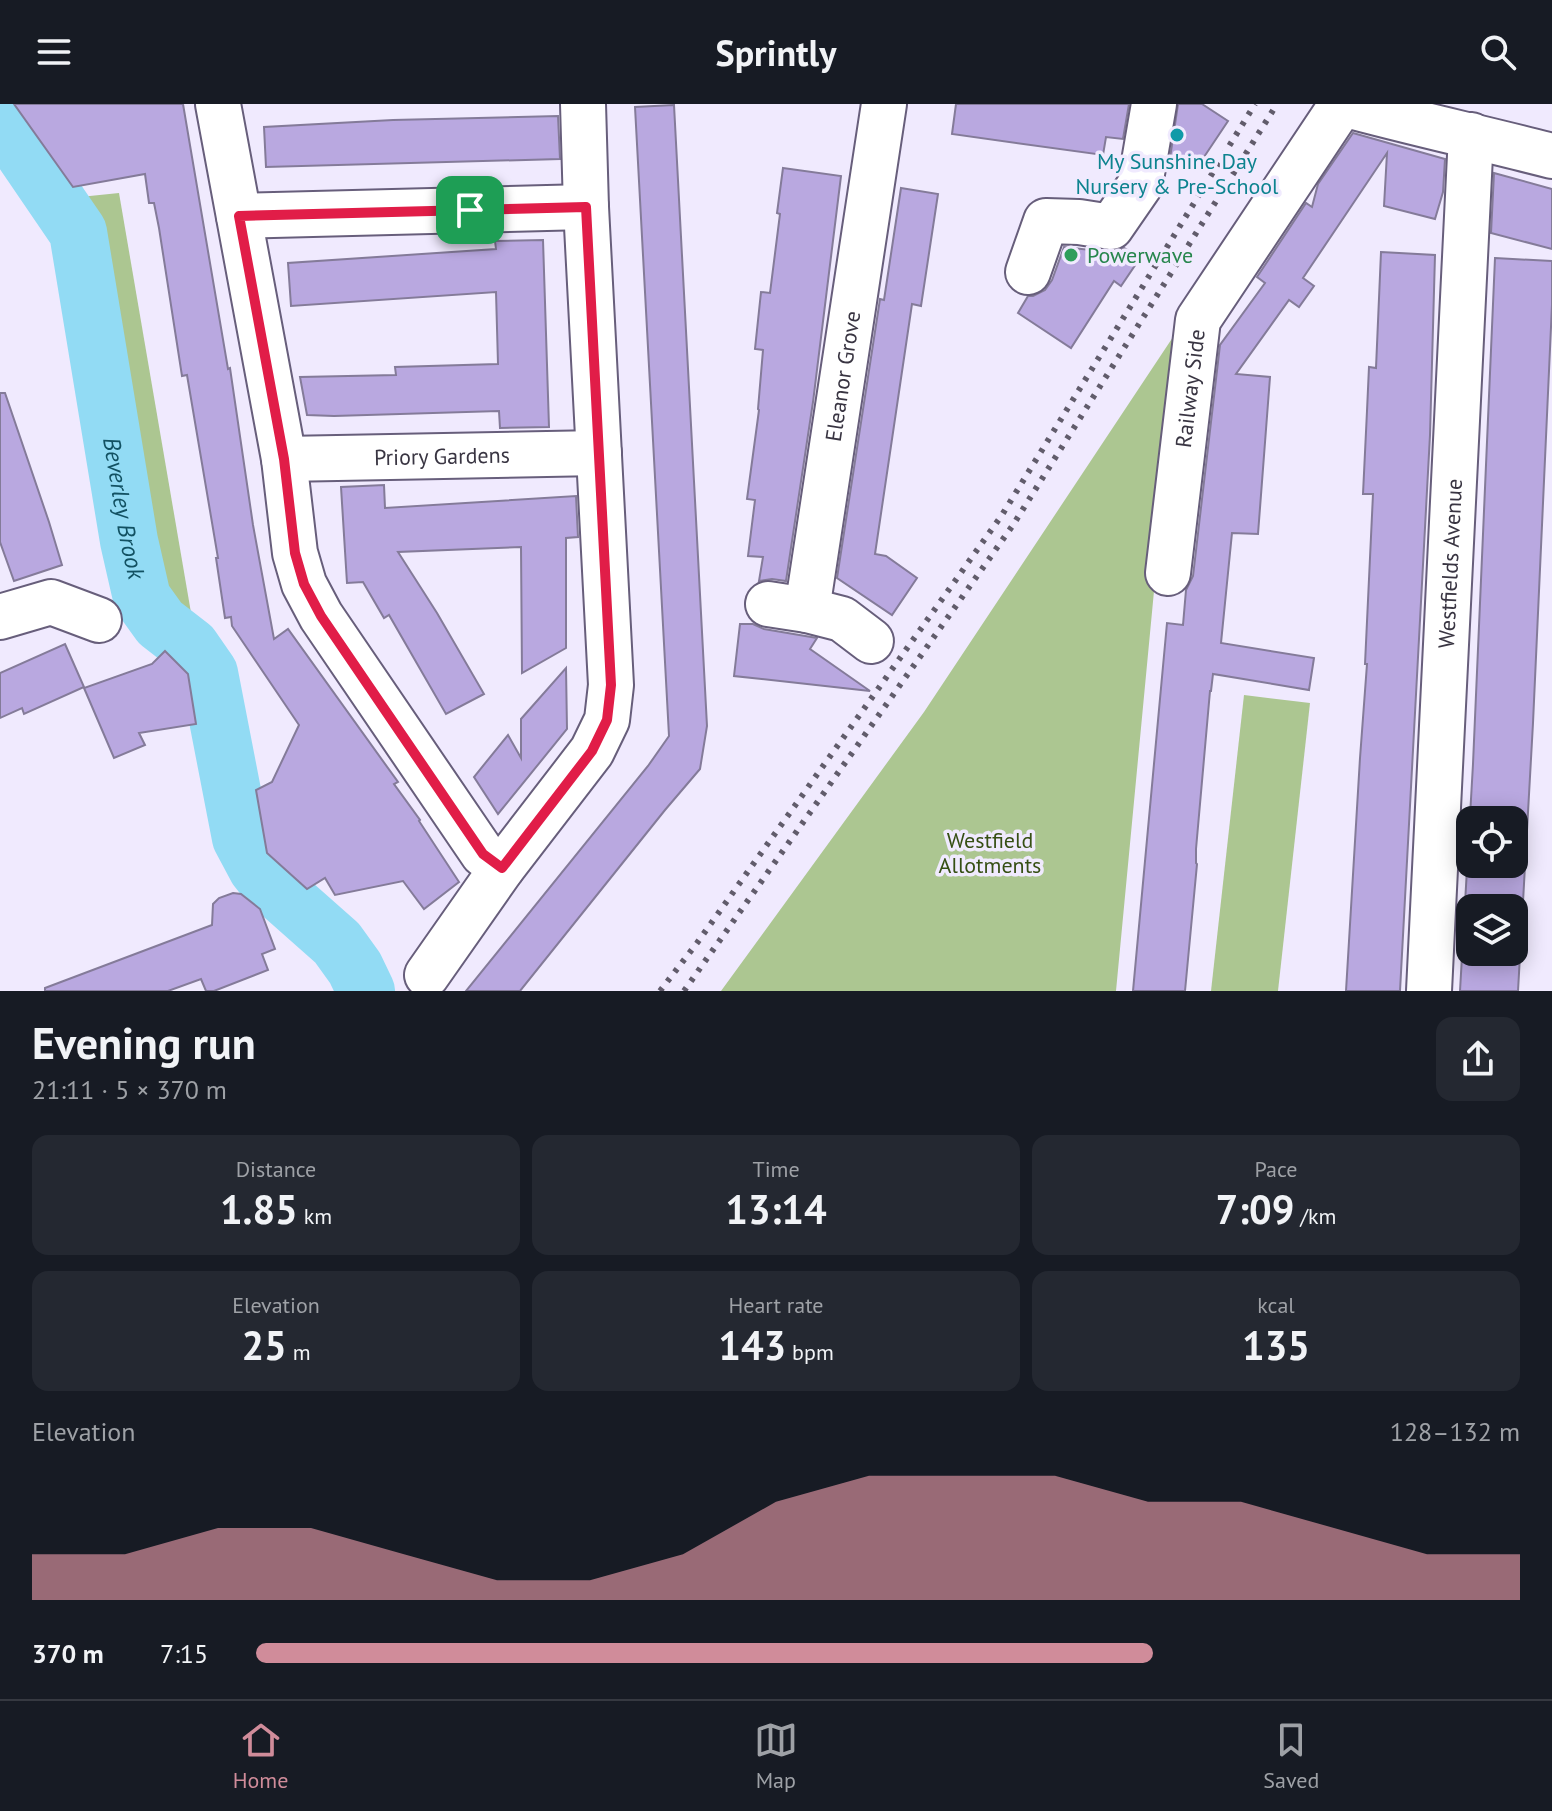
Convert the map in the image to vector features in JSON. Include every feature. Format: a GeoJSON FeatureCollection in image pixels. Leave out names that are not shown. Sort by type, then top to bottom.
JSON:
{"type":"FeatureCollection","features":[{"type":"Feature","properties":{"kind":"street"},"geometry":{"type":"LineString","coordinates":[[218,104],[284,459],[295,553],[304,584],[321,616],[483,854],[502,868]]}},
{"type":"Feature","properties":{"kind":"street"},"geometry":{"type":"LineString","coordinates":[[427,975],[502,868],[592,751],[607,720],[611,685],[583,104]]}},
{"type":"Feature","properties":{"kind":"street","name":"Eleanor Grove"},"geometry":{"type":"LineString","coordinates":[[871,641],[842,619],[787,607],[884,104]]}},
{"type":"Feature","properties":{"kind":"street"},"geometry":{"type":"LineString","coordinates":[[1028,272],[1046,221],[1111,227],[1140,185],[1154,104]]}},
{"type":"Feature","properties":{"kind":"street"},"geometry":{"type":"LineString","coordinates":[[1343,104],[1452,123],[1552,156]]}},
{"type":"Feature","properties":{"kind":"street","name":"Railway Side"},"geometry":{"type":"LineString","coordinates":[[1168,573],[1198,320],[1343,104]]}},
{"type":"Feature","properties":{"kind":"street","name":"Westfields Avenue"},"geometry":{"type":"LineString","coordinates":[[1429,991],[1452,123]]}},
{"type":"Feature","properties":{"kind":"street"},"geometry":{"type":"LineString","coordinates":[[239,216],[586,207]]}},
{"type":"Feature","properties":{"kind":"street","name":"Priory Gardens"},"geometry":{"type":"LineString","coordinates":[[284,459],[599,453]]}},
{"type":"Feature","properties":{"kind":"street"},"geometry":{"type":"LineString","coordinates":[[0,617],[51,602],[99,620]]}},
{"type":"Feature","properties":{"kind":"green space"},"geometry":{"type":"Polygon","coordinates":[[[119,193],[195,636],[147,592],[80,197],[119,193]]]}},
{"type":"Feature","properties":{"kind":"green space","name":"Westfield Allotments"},"geometry":{"type":"Polygon","coordinates":[[[1179,328],[1116,991],[721,991],[924,712],[1179,328]]]}},
{"type":"Feature","properties":{"kind":"green space"},"geometry":{"type":"Polygon","coordinates":[[[1244,695],[1310,703],[1278,991],[1211,991],[1244,695]]]}},
{"type":"Feature","properties":{"kind":"building"},"geometry":{"type":"Polygon","coordinates":[[[14,104],[183,104],[274,639],[288,629],[398,782],[394,784],[459,882],[424,909],[403,881],[335,895],[325,878],[307,889],[267,853],[256,790],[272,782],[299,725],[232,626],[231,617],[225,618],[187,375],[182,376],[159,228],[154,203],[149,203],[145,174],[73,187],[14,104]]]}},
{"type":"Feature","properties":{"kind":"building"},"geometry":{"type":"Polygon","coordinates":[[[956,104],[1129,104],[1123,139],[1106,137],[1103,155],[952,134],[956,104]]]}},
{"type":"Feature","properties":{"kind":"building"},"geometry":{"type":"Polygon","coordinates":[[[1178,104],[1202,104],[1228,121],[1200,163],[1170,158],[1178,104]]]}},
{"type":"Feature","properties":{"kind":"building"},"geometry":{"type":"Polygon","coordinates":[[[674,105],[707,726],[700,769],[520,991],[466,991],[669,736],[635,107],[674,105]]]}},
{"type":"Feature","properties":{"kind":"building"},"geometry":{"type":"Polygon","coordinates":[[[558,116],[560,159],[266,167],[264,127],[558,116]]]}},
{"type":"Feature","properties":{"kind":"building"},"geometry":{"type":"Polygon","coordinates":[[[1353,133],[1445,159],[1443,192],[1435,219],[1384,206],[1387,153],[1303,278],[1314,286],[1299,307],[1289,300],[1236,374],[1270,377],[1258,534],[1232,533],[1221,643],[1314,658],[1309,690],[1213,674],[1185,991],[1133,991],[1167,623],[1183,625],[1186,590],[1193,576],[1220,345],[1265,283],[1257,277],[1306,203],[1312,207],[1318,184],[1353,133]]]}},
{"type":"Feature","properties":{"kind":"building"},"geometry":{"type":"Polygon","coordinates":[[[783,168],[841,176],[813,402],[786,581],[759,581],[763,557],[748,556],[755,500],[747,499],[759,410],[763,350],[755,349],[761,292],[770,293],[783,168]]]}},
{"type":"Feature","properties":{"kind":"building"},"geometry":{"type":"Polygon","coordinates":[[[1494,173],[1552,189],[1552,249],[1491,233],[1494,173]]]}},
{"type":"Feature","properties":{"kind":"building"},"geometry":{"type":"Polygon","coordinates":[[[901,188],[938,194],[921,306],[912,304],[875,554],[886,556],[917,578],[892,615],[837,578],[880,299],[884,300],[901,188]]]}},
{"type":"Feature","properties":{"kind":"building"},"geometry":{"type":"Polygon","coordinates":[[[543,240],[549,427],[500,428],[499,411],[307,415],[300,377],[396,375],[395,367],[498,364],[496,292],[291,306],[288,263],[496,249],[495,241],[543,240]]]}},
{"type":"Feature","properties":{"kind":"building"},"geometry":{"type":"Polygon","coordinates":[[[1064,247],[1108,252],[1124,248],[1140,258],[1121,286],[1114,281],[1071,348],[1018,313],[1028,296],[1045,290],[1052,280],[1064,247]]]}},
{"type":"Feature","properties":{"kind":"building"},"geometry":{"type":"Polygon","coordinates":[[[1381,252],[1435,255],[1430,435],[1400,991],[1346,991],[1367,664],[1373,494],[1363,494],[1369,367],[1376,368],[1381,252]]]}},
{"type":"Feature","properties":{"kind":"building"},"geometry":{"type":"Polygon","coordinates":[[[1495,258],[1552,261],[1528,812],[1528,806],[1471,806],[1495,258]]]}},
{"type":"Feature","properties":{"kind":"building"},"geometry":{"type":"Polygon","coordinates":[[[0,393],[5,393],[62,565],[14,581],[0,542],[0,393]]]}},
{"type":"Feature","properties":{"kind":"building"},"geometry":{"type":"Polygon","coordinates":[[[384,485],[385,508],[576,496],[578,537],[566,538],[566,648],[522,673],[521,547],[398,552],[484,694],[446,714],[389,615],[384,618],[363,582],[347,583],[341,487],[384,485]]]}},
{"type":"Feature","properties":{"kind":"building"},"geometry":{"type":"Polygon","coordinates":[[[740,624],[817,638],[810,649],[870,691],[734,676],[740,624]]]}},
{"type":"Feature","properties":{"kind":"building"},"geometry":{"type":"Polygon","coordinates":[[[65,644],[84,687],[24,714],[22,708],[0,718],[0,673],[65,644]]]}},
{"type":"Feature","properties":{"kind":"building"},"geometry":{"type":"Polygon","coordinates":[[[165,651],[188,674],[196,724],[139,733],[145,745],[114,758],[84,688],[152,664],[165,651]]]}},
{"type":"Feature","properties":{"kind":"building"},"geometry":{"type":"Polygon","coordinates":[[[566,668],[567,729],[498,814],[474,777],[508,735],[521,758],[521,719],[566,668]]]}},
{"type":"Feature","properties":{"kind":"building"},"geometry":{"type":"Polygon","coordinates":[[[1466,878],[1524,878],[1523,894],[1466,894],[1466,878]]]}},
{"type":"Feature","properties":{"kind":"building"},"geometry":{"type":"Polygon","coordinates":[[[233,893],[241,894],[260,909],[275,949],[262,954],[268,970],[214,991],[206,991],[201,979],[168,991],[45,991],[45,988],[212,925],[213,904],[233,893]]]}},
{"type":"Feature","properties":{"kind":"building"},"geometry":{"type":"Polygon","coordinates":[[[1461,966],[1519,966],[1518,991],[1460,991],[1461,966]]]}},
{"type":"Feature","properties":{"kind":"waterway","name":"Beverley Brook"},"geometry":{"type":"LineString","coordinates":[[0,118],[78,232],[129,541],[142,598],[160,623],[191,647],[209,673],[241,838],[268,882],[337,943],[355,968],[366,991]]}},
{"type":"Feature","properties":{"kind":"railway"},"geometry":{"type":"LineString","coordinates":[[660,991],[1002,515],[1255,104]]}},
{"type":"Feature","properties":{"kind":"railway"},"geometry":{"type":"LineString","coordinates":[[684,991],[1013,525],[1277,104]]}},
{"type":"Feature","properties":{"kind":"place","name":"My Sunshine Day Nursery & Pre-School"},"geometry":{"type":"Point","coordinates":[1177,135]}},
{"type":"Feature","properties":{"kind":"place","name":"Powerwave"},"geometry":{"type":"Point","coordinates":[1071,255]}},
{"type":"Feature","properties":{"kind":"route"},"geometry":{"type":"LineString","coordinates":[[586,207],[611,685],[607,720],[592,751],[502,868],[483,854],[321,616],[304,584],[295,553],[284,459],[239,216],[470,210],[586,207]]}}]}
